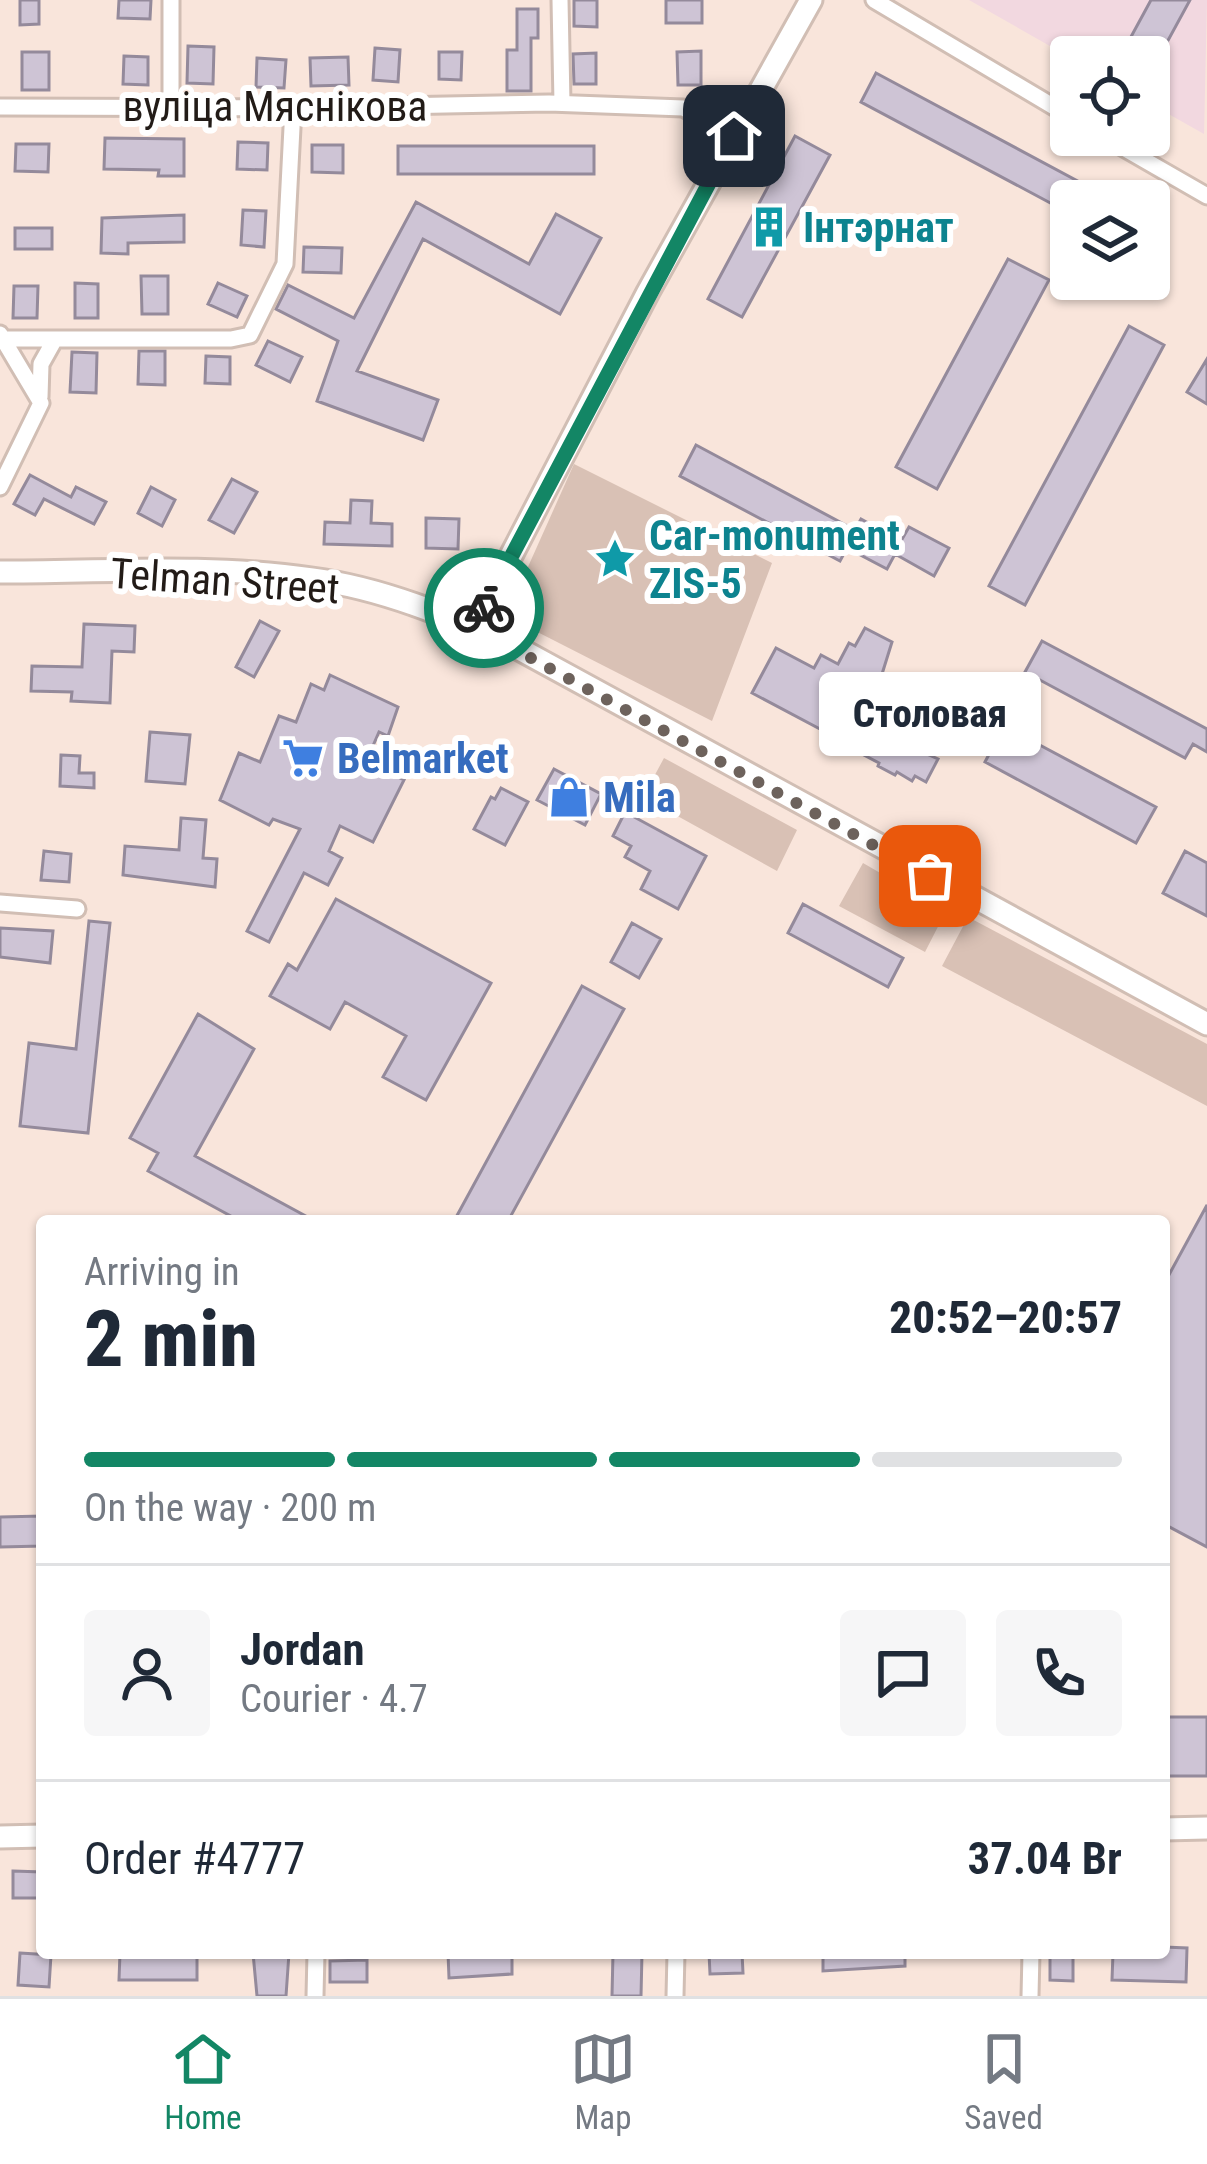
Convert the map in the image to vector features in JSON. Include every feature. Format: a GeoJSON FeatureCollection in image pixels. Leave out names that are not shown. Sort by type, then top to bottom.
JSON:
{"type":"FeatureCollection","features":[{"type":"Feature","properties":{"kind":"main road"},"geometry":{"type":"LineString","coordinates":[[474,627],[734,136],[812,0]]}},
{"type":"Feature","properties":{"kind":"main road","name":"Telman Street"},"geometry":{"type":"LineString","coordinates":[[0,572],[222,572],[314,579],[397,599],[474,627],[1207,1024]]}},
{"type":"Feature","properties":{"kind":"main road"},"geometry":{"type":"LineString","coordinates":[[1170,1828],[1207,1828]]}},
{"type":"Feature","properties":{"kind":"main road"},"geometry":{"type":"LineString","coordinates":[[0,1837],[36,1836]]}},
{"type":"Feature","properties":{"kind":"street"},"geometry":{"type":"LineString","coordinates":[[171,0],[171,106]]}},
{"type":"Feature","properties":{"kind":"street"},"geometry":{"type":"LineString","coordinates":[[555,103],[560,0]]}},
{"type":"Feature","properties":{"kind":"street"},"geometry":{"type":"LineString","coordinates":[[874,0],[1050,105]]}},
{"type":"Feature","properties":{"kind":"street","name":"вуліца Мяснікова"},"geometry":{"type":"LineString","coordinates":[[0,107],[555,103],[683,109],[734,136]]}},
{"type":"Feature","properties":{"kind":"street"},"geometry":{"type":"LineString","coordinates":[[1,336],[231,339],[250,334],[285,263],[293,108]]}},
{"type":"Feature","properties":{"kind":"street"},"geometry":{"type":"LineString","coordinates":[[1137,156],[1207,196]]}},
{"type":"Feature","properties":{"kind":"street"},"geometry":{"type":"LineString","coordinates":[[1,336],[40,400]]}},
{"type":"Feature","properties":{"kind":"street"},"geometry":{"type":"LineString","coordinates":[[0,487],[40,400],[41,364],[55,339]]}},
{"type":"Feature","properties":{"kind":"street"},"geometry":{"type":"LineString","coordinates":[[0,903],[77,909]]}},
{"type":"Feature","properties":{"kind":"street"},"geometry":{"type":"LineString","coordinates":[[315,1996],[316,1959]]}},
{"type":"Feature","properties":{"kind":"street"},"geometry":{"type":"LineString","coordinates":[[675,1996],[676,1959]]}},
{"type":"Feature","properties":{"kind":"street"},"geometry":{"type":"LineString","coordinates":[[1030,1996],[1031,1959]]}},
{"type":"Feature","properties":{"kind":"shaded area"},"geometry":{"type":"Polygon","coordinates":[[[969,0],[1207,0],[1204,134],[1170,115],[1170,36],[1050,36],[1050,46],[969,0]]]}},
{"type":"Feature","properties":{"kind":"shaded area"},"geometry":{"type":"Polygon","coordinates":[[[574,464],[772,563],[712,721],[506,616],[574,464]]]}},
{"type":"Feature","properties":{"kind":"shaded area"},"geometry":{"type":"Polygon","coordinates":[[[664,758],[797,830],[777,871],[643,797],[664,758]]]}},
{"type":"Feature","properties":{"kind":"shaded area"},"geometry":{"type":"Polygon","coordinates":[[[863,863],[946,911],[925,952],[839,906],[863,863]]]}},
{"type":"Feature","properties":{"kind":"shaded area"},"geometry":{"type":"Polygon","coordinates":[[[968,917],[1207,1044],[1207,1106],[942,966],[968,917]]]}},
{"type":"Feature","properties":{"kind":"building"},"geometry":{"type":"Polygon","coordinates":[[[20,0],[39,0],[39,24],[20,25],[20,0]]]}},
{"type":"Feature","properties":{"kind":"building"},"geometry":{"type":"Polygon","coordinates":[[[119,0],[151,0],[150,19],[118,18],[119,0]]]}},
{"type":"Feature","properties":{"kind":"building"},"geometry":{"type":"Polygon","coordinates":[[[574,0],[597,0],[597,27],[574,26],[574,0]]]}},
{"type":"Feature","properties":{"kind":"building"},"geometry":{"type":"Polygon","coordinates":[[[666,0],[702,0],[702,23],[666,23],[666,0]]]}},
{"type":"Feature","properties":{"kind":"building"},"geometry":{"type":"Polygon","coordinates":[[[1151,0],[1190,0],[1170,37],[1131,36],[1151,0]]]}},
{"type":"Feature","properties":{"kind":"building"},"geometry":{"type":"Polygon","coordinates":[[[517,9],[538,9],[538,38],[531,38],[531,91],[507,91],[507,50],[517,50],[517,9]]]}},
{"type":"Feature","properties":{"kind":"building"},"geometry":{"type":"Polygon","coordinates":[[[188,46],[214,47],[213,84],[187,83],[188,46]]]}},
{"type":"Feature","properties":{"kind":"building"},"geometry":{"type":"Polygon","coordinates":[[[375,48],[400,50],[398,82],[373,80],[375,48]]]}},
{"type":"Feature","properties":{"kind":"building"},"geometry":{"type":"Polygon","coordinates":[[[701,51],[701,85],[678,85],[677,52],[701,51]]]}},
{"type":"Feature","properties":{"kind":"building"},"geometry":{"type":"Polygon","coordinates":[[[22,52],[49,52],[49,90],[22,90],[22,52]]]}},
{"type":"Feature","properties":{"kind":"building"},"geometry":{"type":"Polygon","coordinates":[[[439,52],[462,52],[461,80],[439,79],[439,52]]]}},
{"type":"Feature","properties":{"kind":"building"},"geometry":{"type":"Polygon","coordinates":[[[596,53],[596,84],[574,84],[573,54],[596,53]]]}},
{"type":"Feature","properties":{"kind":"building"},"geometry":{"type":"Polygon","coordinates":[[[124,56],[148,57],[148,85],[123,84],[124,56]]]}},
{"type":"Feature","properties":{"kind":"building"},"geometry":{"type":"Polygon","coordinates":[[[348,57],[349,85],[311,86],[310,58],[348,57]]]}},
{"type":"Feature","properties":{"kind":"building"},"geometry":{"type":"Polygon","coordinates":[[[257,58],[286,60],[284,88],[256,87],[257,58]]]}},
{"type":"Feature","properties":{"kind":"building"},"geometry":{"type":"Polygon","coordinates":[[[876,73],[1076,180],[1050,180],[1050,203],[861,102],[876,73]]]}},
{"type":"Feature","properties":{"kind":"building","name":"Інтэрнат"},"geometry":{"type":"Polygon","coordinates":[[[795,136],[830,155],[742,317],[708,299],[795,136]]]}},
{"type":"Feature","properties":{"kind":"building"},"geometry":{"type":"Polygon","coordinates":[[[105,138],[184,139],[184,176],[158,176],[159,170],[104,169],[105,138]]]}},
{"type":"Feature","properties":{"kind":"building"},"geometry":{"type":"Polygon","coordinates":[[[238,142],[268,143],[267,170],[237,169],[238,142]]]}},
{"type":"Feature","properties":{"kind":"building"},"geometry":{"type":"Polygon","coordinates":[[[16,144],[49,144],[48,172],[15,171],[16,144]]]}},
{"type":"Feature","properties":{"kind":"building"},"geometry":{"type":"Polygon","coordinates":[[[312,145],[343,145],[343,173],[312,172],[312,145]]]}},
{"type":"Feature","properties":{"kind":"building"},"geometry":{"type":"Polygon","coordinates":[[[398,146],[594,146],[594,174],[398,174],[398,146]]]}},
{"type":"Feature","properties":{"kind":"building"},"geometry":{"type":"Polygon","coordinates":[[[416,202],[529,264],[556,214],[601,238],[560,314],[423,239],[357,371],[438,400],[423,440],[317,401],[338,341],[276,309],[288,285],[354,318],[416,202]]]}},
{"type":"Feature","properties":{"kind":"building"},"geometry":{"type":"Polygon","coordinates":[[[243,210],[266,211],[264,247],[241,245],[243,210]]]}},
{"type":"Feature","properties":{"kind":"building"},"geometry":{"type":"Polygon","coordinates":[[[184,215],[184,242],[128,243],[128,254],[101,253],[102,218],[184,215]]]}},
{"type":"Feature","properties":{"kind":"building"},"geometry":{"type":"Polygon","coordinates":[[[15,228],[52,228],[52,249],[15,249],[15,228]]]}},
{"type":"Feature","properties":{"kind":"building"},"geometry":{"type":"Polygon","coordinates":[[[304,247],[342,248],[341,273],[303,272],[304,247]]]}},
{"type":"Feature","properties":{"kind":"building"},"geometry":{"type":"Polygon","coordinates":[[[1008,259],[1049,280],[937,489],[896,467],[1008,259]]]}},
{"type":"Feature","properties":{"kind":"building"},"geometry":{"type":"Polygon","coordinates":[[[141,276],[168,276],[168,314],[142,314],[141,276]]]}},
{"type":"Feature","properties":{"kind":"building"},"geometry":{"type":"Polygon","coordinates":[[[75,283],[98,284],[98,318],[75,318],[75,283]]]}},
{"type":"Feature","properties":{"kind":"building"},"geometry":{"type":"Polygon","coordinates":[[[218,283],[247,296],[237,317],[208,304],[218,283]]]}},
{"type":"Feature","properties":{"kind":"building"},"geometry":{"type":"Polygon","coordinates":[[[14,286],[38,286],[37,318],[13,318],[14,286]]]}},
{"type":"Feature","properties":{"kind":"building"},"geometry":{"type":"Polygon","coordinates":[[[1129,326],[1164,345],[1025,605],[989,586],[1129,326]]]}},
{"type":"Feature","properties":{"kind":"building"},"geometry":{"type":"Polygon","coordinates":[[[268,341],[302,357],[290,382],[256,365],[268,341]]]}},
{"type":"Feature","properties":{"kind":"building"},"geometry":{"type":"Polygon","coordinates":[[[139,351],[165,351],[165,385],[138,384],[139,351]]]}},
{"type":"Feature","properties":{"kind":"building"},"geometry":{"type":"Polygon","coordinates":[[[72,352],[97,353],[96,393],[70,392],[72,352]]]}},
{"type":"Feature","properties":{"kind":"building"},"geometry":{"type":"Polygon","coordinates":[[[206,356],[230,357],[230,384],[205,383],[206,356]]]}},
{"type":"Feature","properties":{"kind":"building"},"geometry":{"type":"Polygon","coordinates":[[[1207,359],[1207,404],[1187,392],[1207,359]]]}},
{"type":"Feature","properties":{"kind":"building"},"geometry":{"type":"Polygon","coordinates":[[[696,445],[855,530],[861,519],[901,541],[909,527],[949,548],[934,576],[895,554],[887,569],[847,548],[840,561],[680,476],[696,445]]]}},
{"type":"Feature","properties":{"kind":"building"},"geometry":{"type":"Polygon","coordinates":[[[30,475],[71,497],[76,487],[106,502],[94,524],[44,499],[35,515],[14,504],[30,475]]]}},
{"type":"Feature","properties":{"kind":"building"},"geometry":{"type":"Polygon","coordinates":[[[232,479],[257,492],[234,533],[209,520],[232,479]]]}},
{"type":"Feature","properties":{"kind":"building"},"geometry":{"type":"Polygon","coordinates":[[[151,487],[175,500],[162,526],[138,513],[151,487]]]}},
{"type":"Feature","properties":{"kind":"building"},"geometry":{"type":"Polygon","coordinates":[[[351,500],[372,501],[371,523],[392,524],[392,546],[324,544],[325,522],[350,523],[351,500]]]}},
{"type":"Feature","properties":{"kind":"building"},"geometry":{"type":"Polygon","coordinates":[[[426,518],[459,519],[458,549],[426,548],[426,518]]]}},
{"type":"Feature","properties":{"kind":"building"},"geometry":{"type":"Polygon","coordinates":[[[260,621],[279,631],[254,677],[236,667],[260,621]]]}},
{"type":"Feature","properties":{"kind":"building"},"geometry":{"type":"Polygon","coordinates":[[[84,624],[135,626],[134,652],[112,651],[110,703],[71,701],[72,692],[31,691],[32,666],[82,667],[84,624]]]}},
{"type":"Feature","properties":{"kind":"building"},"geometry":{"type":"Polygon","coordinates":[[[865,628],[892,642],[882,674],[860,709],[837,697],[820,729],[752,693],[776,648],[814,668],[821,655],[838,664],[849,643],[855,646],[865,628]]]}},
{"type":"Feature","properties":{"kind":"building"},"geometry":{"type":"Polygon","coordinates":[[[1042,641],[1207,729],[1207,752],[1193,744],[1185,758],[1025,672],[1042,641]]]}},
{"type":"Feature","properties":{"kind":"building"},"geometry":{"type":"Polygon","coordinates":[[[330,675],[398,707],[388,736],[379,732],[366,762],[404,780],[373,842],[340,826],[329,851],[342,858],[328,885],[304,873],[269,942],[247,931],[300,829],[273,819],[269,825],[220,800],[239,753],[260,762],[279,716],[296,722],[311,684],[324,690],[330,675]]]}},
{"type":"Feature","properties":{"kind":"building"},"geometry":{"type":"Polygon","coordinates":[[[868,715],[897,731],[899,726],[930,748],[927,754],[938,759],[926,782],[878,766],[864,755],[866,750],[853,743],[868,715]]]}},
{"type":"Feature","properties":{"kind":"building"},"geometry":{"type":"Polygon","coordinates":[[[1004,726],[1156,807],[1136,843],[985,762],[1004,726]]]}},
{"type":"Feature","properties":{"kind":"building"},"geometry":{"type":"Polygon","coordinates":[[[150,732],[190,735],[185,784],[146,781],[150,732]]]}},
{"type":"Feature","properties":{"kind":"building"},"geometry":{"type":"Polygon","coordinates":[[[61,755],[80,756],[79,773],[94,773],[94,788],[60,786],[61,755]]]}},
{"type":"Feature","properties":{"kind":"building","name":"Mila"},"geometry":{"type":"Polygon","coordinates":[[[554,769],[601,794],[585,825],[537,800],[554,769]]]}},
{"type":"Feature","properties":{"kind":"building"},"geometry":{"type":"Polygon","coordinates":[[[501,788],[528,802],[505,845],[474,829],[501,788]]]}},
{"type":"Feature","properties":{"kind":"building"},"geometry":{"type":"Polygon","coordinates":[[[625,812],[706,856],[678,909],[641,889],[650,871],[625,857],[631,846],[613,836],[625,812]]]}},
{"type":"Feature","properties":{"kind":"building"},"geometry":{"type":"Polygon","coordinates":[[[181,818],[206,820],[203,858],[217,859],[215,887],[123,875],[125,846],[179,850],[181,818]]]}},
{"type":"Feature","properties":{"kind":"building"},"geometry":{"type":"Polygon","coordinates":[[[44,851],[71,854],[69,882],[41,880],[44,851]]]}},
{"type":"Feature","properties":{"kind":"building"},"geometry":{"type":"Polygon","coordinates":[[[1185,851],[1207,863],[1207,916],[1163,893],[1185,851]]]}},
{"type":"Feature","properties":{"kind":"building"},"geometry":{"type":"Polygon","coordinates":[[[336,899],[491,983],[426,1100],[383,1077],[406,1036],[345,1002],[330,1029],[270,996],[288,964],[297,970],[336,899]]]}},
{"type":"Feature","properties":{"kind":"building"},"geometry":{"type":"Polygon","coordinates":[[[803,904],[903,958],[888,987],[788,933],[803,904]]]}},
{"type":"Feature","properties":{"kind":"building"},"geometry":{"type":"Polygon","coordinates":[[[89,921],[110,923],[88,1133],[20,1126],[29,1043],[76,1049],[89,921]]]}},
{"type":"Feature","properties":{"kind":"building"},"geometry":{"type":"Polygon","coordinates":[[[632,923],[661,939],[639,978],[611,962],[632,923]]]}},
{"type":"Feature","properties":{"kind":"building"},"geometry":{"type":"Polygon","coordinates":[[[0,928],[53,931],[50,963],[0,957],[0,928]]]}},
{"type":"Feature","properties":{"kind":"building"},"geometry":{"type":"Polygon","coordinates":[[[582,986],[624,1009],[511,1215],[457,1215],[582,986]]]}},
{"type":"Feature","properties":{"kind":"building"},"geometry":{"type":"Polygon","coordinates":[[[198,1014],[254,1049],[195,1156],[304,1215],[229,1215],[148,1171],[158,1153],[130,1138],[198,1014]]]}},
{"type":"Feature","properties":{"kind":"building"},"geometry":{"type":"Polygon","coordinates":[[[1207,1205],[1207,1547],[1170,1527],[1170,1273],[1207,1205]]]}},
{"type":"Feature","properties":{"kind":"building"},"geometry":{"type":"Polygon","coordinates":[[[36,1516],[36,1546],[0,1547],[0,1517],[36,1516]]]}},
{"type":"Feature","properties":{"kind":"building"},"geometry":{"type":"Polygon","coordinates":[[[1170,1717],[1207,1717],[1207,1776],[1170,1776],[1170,1717]]]}},
{"type":"Feature","properties":{"kind":"building"},"geometry":{"type":"Polygon","coordinates":[[[13,1871],[36,1872],[36,1898],[13,1898],[13,1871]]]}},
{"type":"Feature","properties":{"kind":"building"},"geometry":{"type":"Polygon","coordinates":[[[1170,1947],[1187,1948],[1186,1982],[1112,1980],[1113,1959],[1170,1959],[1170,1947]]]}},
{"type":"Feature","properties":{"kind":"building"},"geometry":{"type":"Polygon","coordinates":[[[20,1953],[51,1959],[49,1987],[18,1985],[20,1953]]]}},
{"type":"Feature","properties":{"kind":"building"},"geometry":{"type":"Polygon","coordinates":[[[120,1959],[197,1959],[197,1980],[119,1980],[120,1959]]]}},
{"type":"Feature","properties":{"kind":"building"},"geometry":{"type":"Polygon","coordinates":[[[254,1959],[289,1959],[286,1996],[257,1996],[254,1959]]]}},
{"type":"Feature","properties":{"kind":"building"},"geometry":{"type":"Polygon","coordinates":[[[448,1959],[512,1959],[512,1974],[449,1978],[448,1959]]]}},
{"type":"Feature","properties":{"kind":"building"},"geometry":{"type":"Polygon","coordinates":[[[613,1959],[642,1959],[641,1996],[612,1996],[613,1959]]]}},
{"type":"Feature","properties":{"kind":"building"},"geometry":{"type":"Polygon","coordinates":[[[709,1959],[742,1959],[743,1973],[710,1974],[709,1959]]]}},
{"type":"Feature","properties":{"kind":"building"},"geometry":{"type":"Polygon","coordinates":[[[823,1959],[905,1959],[905,1966],[823,1971],[823,1959]]]}},
{"type":"Feature","properties":{"kind":"building"},"geometry":{"type":"Polygon","coordinates":[[[1050,1959],[1073,1959],[1073,1981],[1050,1980],[1050,1959]]]}},
{"type":"Feature","properties":{"kind":"building"},"geometry":{"type":"Polygon","coordinates":[[[367,1960],[367,1982],[330,1982],[330,1961],[367,1960]]]}},
{"type":"Feature","properties":{"kind":"way so far"},"geometry":{"type":"LineString","coordinates":[[484,608],[474,627],[930,876]]}},
{"type":"Feature","properties":{"kind":"place","name":"Інтэрнат"},"geometry":{"type":"Point","coordinates":[769,227]}},
{"type":"Feature","properties":{"kind":"place","name":"Car-monument ZIS-5"},"geometry":{"type":"Point","coordinates":[615,559]}},
{"type":"Feature","properties":{"kind":"place","name":"Belmarket"},"geometry":{"type":"Point","coordinates":[303,758]}},
{"type":"Feature","properties":{"kind":"place","name":"Mila"},"geometry":{"type":"Point","coordinates":[569,797]}},
{"type":"Feature","properties":{"kind":"place","name":"Столовая"},"geometry":{"type":"Point","coordinates":[930,876]}},
{"type":"Feature","properties":{"kind":"route"},"geometry":{"type":"LineString","coordinates":[[484,608],[734,136]]}}]}
